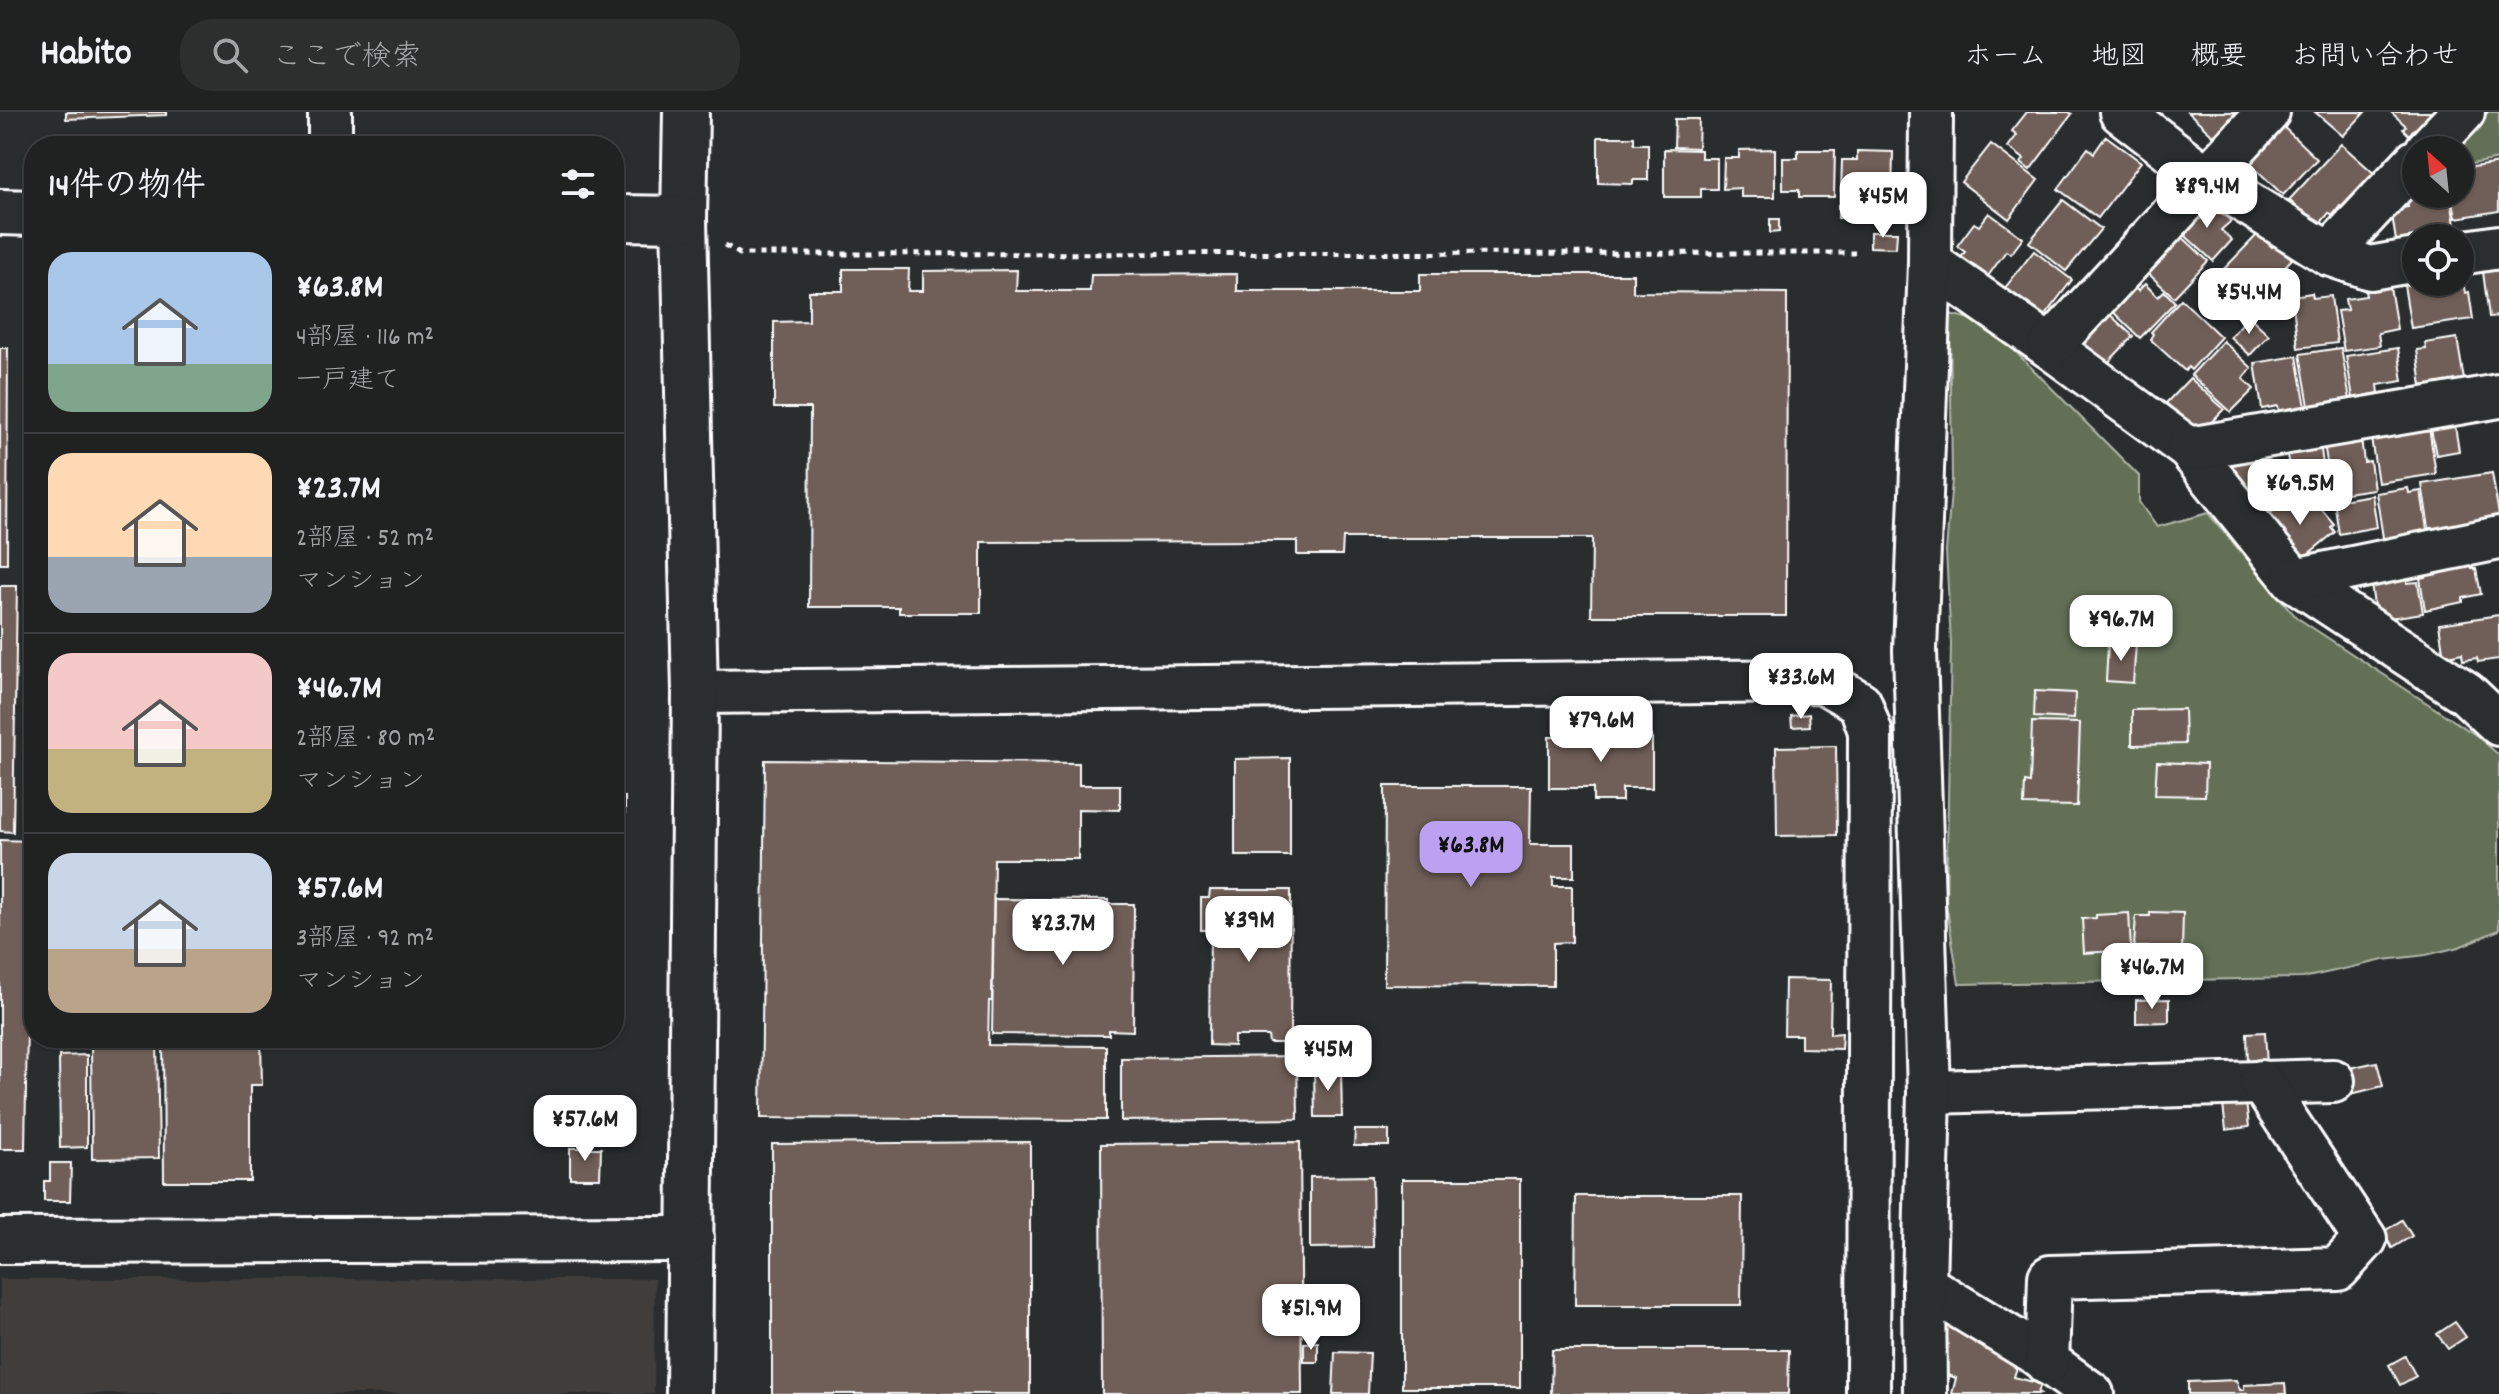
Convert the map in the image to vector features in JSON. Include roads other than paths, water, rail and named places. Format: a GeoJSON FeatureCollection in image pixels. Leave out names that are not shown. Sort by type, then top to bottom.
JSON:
{"type":"FeatureCollection","features":[{"type":"Feature","properties":{"kind":"street"},"geometry":{"type":"LineString","coordinates":[[330,112],[330,136]]}},
{"type":"Feature","properties":{"kind":"street"},"geometry":{"type":"LineString","coordinates":[[686,112],[684,219],[695,692],[689,1394]]}},
{"type":"Feature","properties":{"kind":"street"},"geometry":{"type":"LineString","coordinates":[[1925,1394],[1924,1285],[1929,1092],[1915,650],[1930,263],[1931,112]]}},
{"type":"Feature","properties":{"kind":"street"},"geometry":{"type":"LineString","coordinates":[[2121,112],[2207,178],[2329,254],[2370,268],[2402,262]]}},
{"type":"Feature","properties":{"kind":"street"},"geometry":{"type":"LineString","coordinates":[[2050,347],[2268,112]]}},
{"type":"Feature","properties":{"kind":"street"},"geometry":{"type":"LineString","coordinates":[[2440,136],[2463,112]]}},
{"type":"Feature","properties":{"kind":"street"},"geometry":{"type":"LineString","coordinates":[[2329,254],[2402,176]]}},
{"type":"Feature","properties":{"kind":"street"},"geometry":{"type":"LineString","coordinates":[[0,212],[24,213]]}},
{"type":"Feature","properties":{"kind":"street"},"geometry":{"type":"LineString","coordinates":[[624,218],[684,219]]}},
{"type":"Feature","properties":{"kind":"street"},"geometry":{"type":"LineString","coordinates":[[2474,251],[2499,247]]}},
{"type":"Feature","properties":{"kind":"street"},"geometry":{"type":"LineString","coordinates":[[1930,263],[2189,449],[2294,580],[2466,693],[2499,724]]}},
{"type":"Feature","properties":{"kind":"street"},"geometry":{"type":"LineString","coordinates":[[2189,449],[2499,396]]}},
{"type":"Feature","properties":{"kind":"street"},"geometry":{"type":"LineString","coordinates":[[2294,580],[2499,538]]}},
{"type":"Feature","properties":{"kind":"street"},"geometry":{"type":"LineString","coordinates":[[695,692],[1822,681],[1860,703],[1870,731],[1868,1394]]}},
{"type":"Feature","properties":{"kind":"street"},"geometry":{"type":"LineString","coordinates":[[1929,1092],[2333,1081]]}},
{"type":"Feature","properties":{"kind":"street"},"geometry":{"type":"LineString","coordinates":[[2047,1363],[2050,1277],[2338,1269],[2365,1239],[2261,1082]]}},
{"type":"Feature","properties":{"kind":"street"},"geometry":{"type":"LineString","coordinates":[[0,1241],[691,1239]]}},
{"type":"Feature","properties":{"kind":"street"},"geometry":{"type":"LineString","coordinates":[[1924,1285],[2034,1352],[2092,1394]]}}]}
